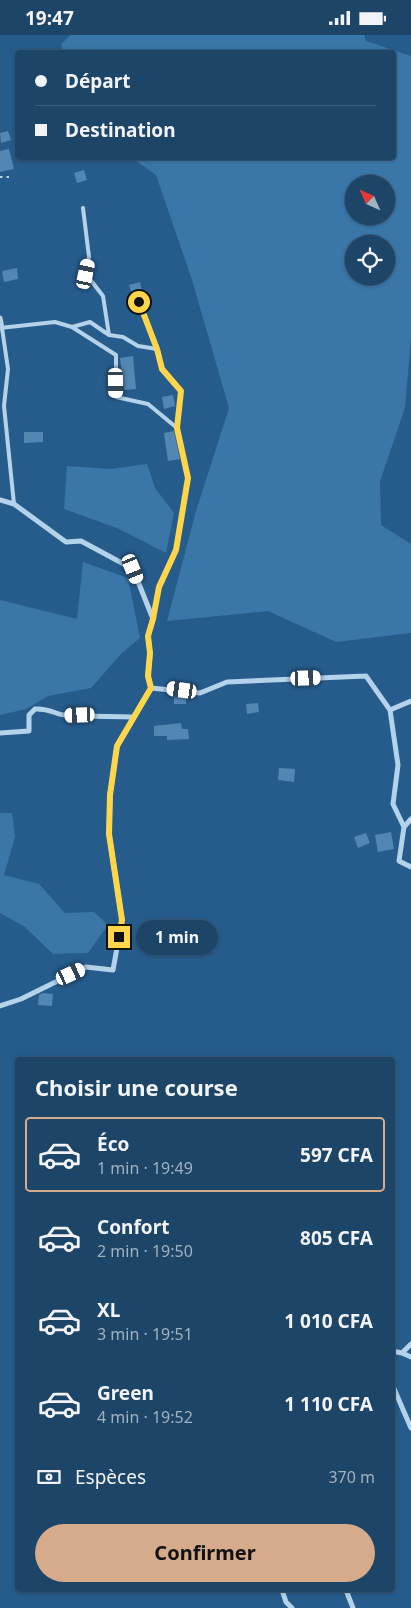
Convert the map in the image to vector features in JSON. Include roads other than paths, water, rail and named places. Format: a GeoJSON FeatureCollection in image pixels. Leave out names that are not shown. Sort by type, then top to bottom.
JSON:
{"type":"FeatureCollection","features":[{"type":"Feature","properties":{"kind":"street"},"geometry":{"type":"LineString","coordinates":[[0,318],[1,328]]}},
{"type":"Feature","properties":{"kind":"street"},"geometry":{"type":"LineString","coordinates":[[0,499],[14,504],[66,542],[81,541],[133,569],[153,619],[148,636],[150,653],[148,676],[151,688],[117,746],[110,795],[109,834],[122,920],[113,970],[86,967],[21,999],[0,1006]]}},
{"type":"Feature","properties":{"kind":"street"},"geometry":{"type":"LineString","coordinates":[[151,688],[200,693],[228,682],[366,676],[390,710],[398,765],[393,804],[404,827]]}},
{"type":"Feature","properties":{"kind":"street"},"geometry":{"type":"LineString","coordinates":[[390,710],[411,701]]}},
{"type":"Feature","properties":{"kind":"street"},"geometry":{"type":"LineString","coordinates":[[0,733],[29,731],[30,715],[35,709],[48,708],[63,715],[134,717]]}},
{"type":"Feature","properties":{"kind":"street"},"geometry":{"type":"LineString","coordinates":[[411,819],[404,827],[399,861],[411,867]]}},
{"type":"Feature","properties":{"kind":"street"},"geometry":{"type":"LineString","coordinates":[[402,1353],[411,1344]]}},
{"type":"Feature","properties":{"kind":"street"},"geometry":{"type":"LineString","coordinates":[[395,1352],[411,1357]]}},
{"type":"Feature","properties":{"kind":"street"},"geometry":{"type":"LineString","coordinates":[[395,1391],[411,1428]]}},
{"type":"Feature","properties":{"kind":"street"},"geometry":{"type":"LineString","coordinates":[[283,1592],[286,1602],[292,1608]]}},
{"type":"Feature","properties":{"kind":"street"},"geometry":{"type":"LineString","coordinates":[[347,1592],[353,1608]]}},
{"type":"Feature","properties":{"kind":"lane"},"geometry":{"type":"LineString","coordinates":[[83,208],[89,257],[86,274],[103,296],[109,335]]}},
{"type":"Feature","properties":{"kind":"lane"},"geometry":{"type":"LineString","coordinates":[[139,302],[157,349],[162,369],[181,391],[177,428],[188,478],[176,550],[159,587],[153,619]]}},
{"type":"Feature","properties":{"kind":"lane"},"geometry":{"type":"LineString","coordinates":[[14,504],[4,406],[8,369],[1,328],[55,321],[72,327],[116,355],[116,397],[148,404],[177,428]]}},
{"type":"Feature","properties":{"kind":"lane"},"geometry":{"type":"LineString","coordinates":[[72,327],[90,322],[109,335],[123,337],[138,346],[157,349]]}}]}
